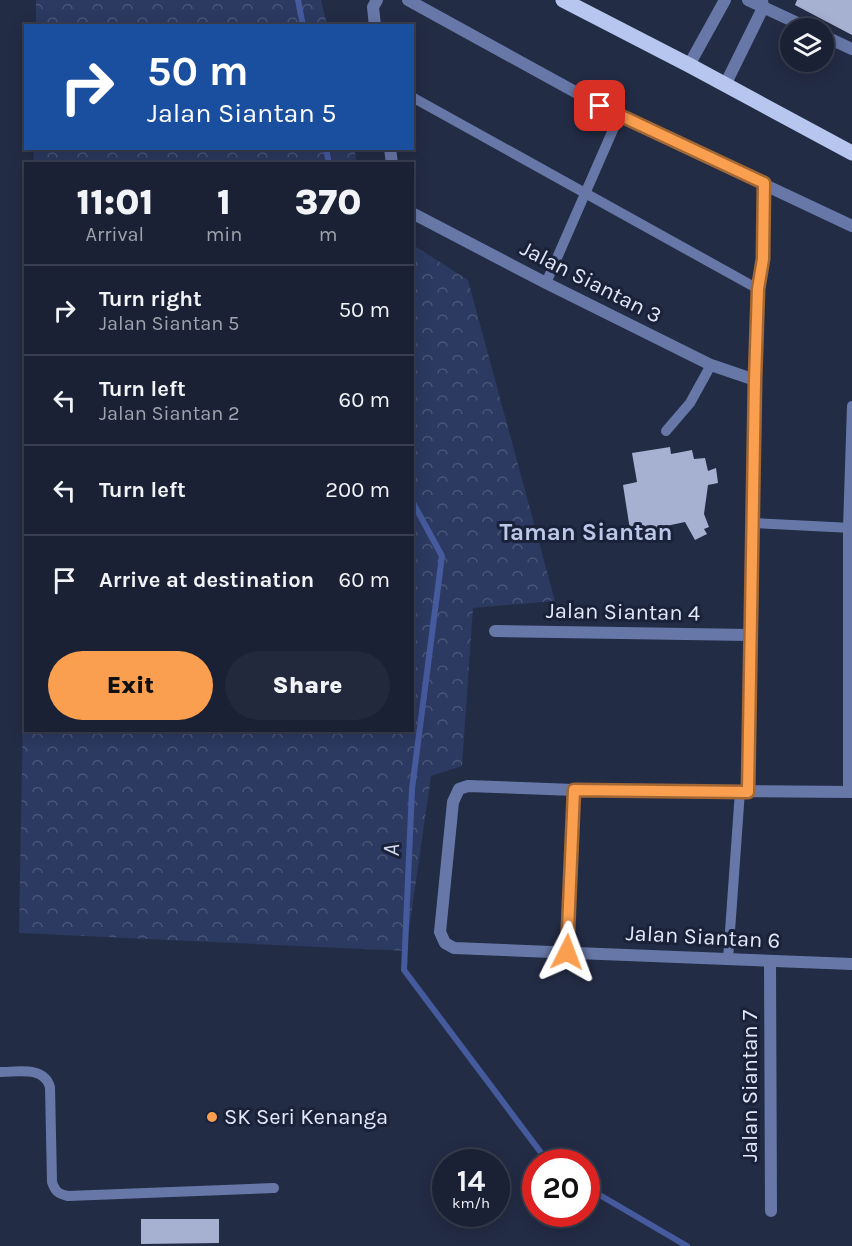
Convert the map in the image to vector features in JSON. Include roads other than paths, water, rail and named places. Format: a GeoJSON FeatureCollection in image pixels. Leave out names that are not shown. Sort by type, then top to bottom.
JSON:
{"type":"FeatureCollection","features":[{"type":"Feature","properties":{"kind":"main road"},"geometry":{"type":"LineString","coordinates":[[563,0],[848,149]]}},
{"type":"Feature","properties":{"kind":"street"},"geometry":{"type":"LineString","coordinates":[[408,0],[619,117],[852,226]]}},
{"type":"Feature","properties":{"kind":"street"},"geometry":{"type":"LineString","coordinates":[[689,65],[725,0]]}},
{"type":"Feature","properties":{"kind":"street"},"geometry":{"type":"LineString","coordinates":[[748,0],[763,4],[789,18]]}},
{"type":"Feature","properties":{"kind":"street"},"geometry":{"type":"LineString","coordinates":[[375,4],[375,24]]}},
{"type":"Feature","properties":{"kind":"street"},"geometry":{"type":"LineString","coordinates":[[725,85],[763,4]]}},
{"type":"Feature","properties":{"kind":"street"},"geometry":{"type":"LineString","coordinates":[[834,41],[852,49]]}},
{"type":"Feature","properties":{"kind":"street"},"geometry":{"type":"LineString","coordinates":[[744,791],[750,635],[755,380],[758,289],[763,259],[764,183]]}},
{"type":"Feature","properties":{"kind":"street","name":"Jalan Siantan 3"},"geometry":{"type":"LineString","coordinates":[[414,214],[711,365],[755,380]]}},
{"type":"Feature","properties":{"kind":"street","name":"Jalan Siantan 4"},"geometry":{"type":"LineString","coordinates":[[495,631],[750,635]]}},
{"type":"Feature","properties":{"kind":"street","name":"Jalan Siantan 6"},"geometry":{"type":"LineString","coordinates":[[574,790],[468,786],[459,789],[453,802],[440,932],[446,942],[454,948],[852,964]]}},
{"type":"Feature","properties":{"kind":"street"},"geometry":{"type":"LineString","coordinates":[[574,790],[850,792]]}},
{"type":"Feature","properties":{"kind":"street","name":"Jalan Siantan 7"},"geometry":{"type":"LineString","coordinates":[[770,961],[771,1211]]}},
{"type":"Feature","properties":{"kind":"lane"},"geometry":{"type":"LineString","coordinates":[[414,98],[758,289]]}},
{"type":"Feature","properties":{"kind":"lane"},"geometry":{"type":"LineString","coordinates":[[546,283],[619,117]]}},
{"type":"Feature","properties":{"kind":"lane"},"geometry":{"type":"LineString","coordinates":[[666,431],[690,403],[711,365]]}},
{"type":"Feature","properties":{"kind":"lane"},"geometry":{"type":"LineString","coordinates":[[850,792],[852,406]]}},
{"type":"Feature","properties":{"kind":"lane"},"geometry":{"type":"LineString","coordinates":[[752,523],[850,528]]}},
{"type":"Feature","properties":{"kind":"lane"},"geometry":{"type":"LineString","coordinates":[[567,952],[574,790]]}},
{"type":"Feature","properties":{"kind":"lane"},"geometry":{"type":"LineString","coordinates":[[728,959],[744,791]]}},
{"type":"Feature","properties":{"kind":"lane"},"geometry":{"type":"LineString","coordinates":[[0,1072],[36,1072],[48,1080],[52,1182],[54,1189],[60,1195],[274,1188]]}},
{"type":"Feature","properties":{"kind":"waterway","name":"A"},"geometry":{"type":"LineString","coordinates":[[298,0],[303,24]]}},
{"type":"Feature","properties":{"kind":"waterway","name":"A"},"geometry":{"type":"LineString","coordinates":[[326,150],[329,162]]}},
{"type":"Feature","properties":{"kind":"waterway","name":"A"},"geometry":{"type":"LineString","coordinates":[[414,505],[442,556],[412,789],[404,970],[538,1149]]}},
{"type":"Feature","properties":{"kind":"waterway","name":"A"},"geometry":{"type":"LineString","coordinates":[[600,1195],[687,1246]]}},
{"type":"Feature","properties":{"kind":"place","name":"SK Seri Kenanga"},"geometry":{"type":"Point","coordinates":[212,1117]}},
{"type":"Feature","properties":{"kind":"district","name":"Taman Siantan"},"geometry":{"type":"Point","coordinates":[586,532]}}]}
